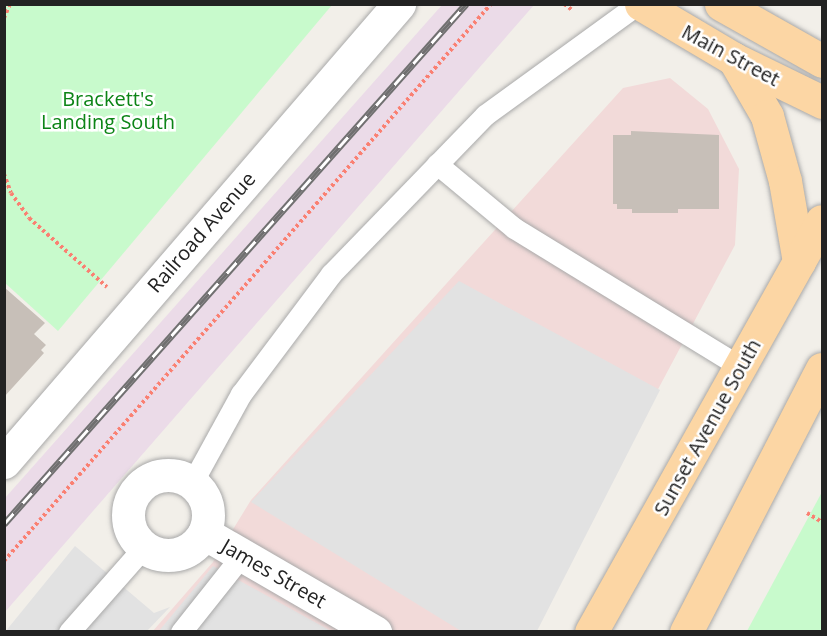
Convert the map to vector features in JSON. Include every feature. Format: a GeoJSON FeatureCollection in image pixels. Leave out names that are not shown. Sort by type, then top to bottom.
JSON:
{"type":"FeatureCollection","features":[{"type":"Feature","properties":{"kind":"main road","name":"Main Street"},"geometry":{"type":"LineString","coordinates":[[639,4],[734,59],[822,102]]}},
{"type":"Feature","properties":{"kind":"main road","name":"Main Street"},"geometry":{"type":"LineString","coordinates":[[721,4],[822,61]]}},
{"type":"Feature","properties":{"kind":"main road"},"geometry":{"type":"LineString","coordinates":[[734,59],[767,116],[785,181],[800,262]]}},
{"type":"Feature","properties":{"kind":"main road","name":"Sunset Avenue South"},"geometry":{"type":"LineString","coordinates":[[591,632],[822,221]]}},
{"type":"Feature","properties":{"kind":"main road"},"geometry":{"type":"LineString","coordinates":[[686,632],[822,369]]}},
{"type":"Feature","properties":{"kind":"street","name":"Railroad Avenue"},"geometry":{"type":"LineString","coordinates":[[4,462],[399,4]]}},
{"type":"Feature","properties":{"kind":"street"},"geometry":{"type":"LineString","coordinates":[[156,476],[181,477],[192,483],[206,500],[208,512],[204,533],[195,544],[177,554],[156,553],[144,547],[135,537],[128,520],[130,502],[136,490],[156,476]]}},
{"type":"Feature","properties":{"kind":"street","name":"James Street"},"geometry":{"type":"LineString","coordinates":[[204,533],[375,632]]}},
{"type":"Feature","properties":{"kind":"lane"},"geometry":{"type":"LineString","coordinates":[[192,483],[241,394],[281,337],[331,274],[485,115],[535,75],[639,4]]}},
{"type":"Feature","properties":{"kind":"lane"},"geometry":{"type":"LineString","coordinates":[[437,164],[514,228],[741,367]]}},
{"type":"Feature","properties":{"kind":"lane"},"geometry":{"type":"LineString","coordinates":[[69,632],[144,547]]}},
{"type":"Feature","properties":{"kind":"lane"},"geometry":{"type":"LineString","coordinates":[[181,632],[242,555]]}},
{"type":"Feature","properties":{"kind":"path"},"geometry":{"type":"LineString","coordinates":[[4,18],[10,4]]}},
{"type":"Feature","properties":{"kind":"path"},"geometry":{"type":"LineString","coordinates":[[4,561],[491,4]]}},
{"type":"Feature","properties":{"kind":"path"},"geometry":{"type":"LineString","coordinates":[[564,4],[570,9]]}},
{"type":"Feature","properties":{"kind":"path"},"geometry":{"type":"LineString","coordinates":[[4,74],[4,133]]}},
{"type":"Feature","properties":{"kind":"path"},"geometry":{"type":"LineString","coordinates":[[4,174],[11,193],[29,218],[86,272],[135,308]]}},
{"type":"Feature","properties":{"kind":"path"},"geometry":{"type":"LineString","coordinates":[[807,513],[822,522]]}},
{"type":"Feature","properties":{"kind":"shaded area"},"geometry":{"type":"Polygon","coordinates":[[[442,5],[534,5],[5,612],[5,498],[442,5]]]}},
{"type":"Feature","properties":{"kind":"shaded area"},"geometry":{"type":"Polygon","coordinates":[[[670,78],[708,109],[739,169],[735,245],[529,631],[152,632],[213,562],[251,500],[623,88],[670,78]]]}},
{"type":"Feature","properties":{"kind":"shaded area"},"geometry":{"type":"Polygon","coordinates":[[[459,281],[660,390],[537,631],[461,631],[251,502],[459,281]]]}},
{"type":"Feature","properties":{"kind":"shaded area"},"geometry":{"type":"Polygon","coordinates":[[[75,546],[154,613],[170,607],[147,631],[5,632],[75,546]]]}},
{"type":"Feature","properties":{"kind":"shaded area"},"geometry":{"type":"Polygon","coordinates":[[[213,566],[331,631],[158,632],[213,566]]]}},
{"type":"Feature","properties":{"kind":"green space","name":"Brackett's Landing South"},"geometry":{"type":"Polygon","coordinates":[[[5,4],[332,5],[58,331],[5,283],[5,4]]]}},
{"type":"Feature","properties":{"kind":"green space"},"geometry":{"type":"Polygon","coordinates":[[[822,492],[822,631],[747,631],[822,492]]]}},
{"type":"Feature","properties":{"kind":"building"},"geometry":{"type":"Polygon","coordinates":[[[631,131],[719,135],[719,209],[678,209],[678,213],[632,213],[632,209],[617,209],[617,204],[613,204],[613,135],[631,135],[631,131]]]}},
{"type":"Feature","properties":{"kind":"building"},"geometry":{"type":"Polygon","coordinates":[[[4,287],[45,323],[34,334],[46,345],[41,350],[44,353],[4,397],[4,287]]]}},
{"type":"Feature","properties":{"kind":"railway"},"geometry":{"type":"LineString","coordinates":[[4,524],[466,4]]}}]}
